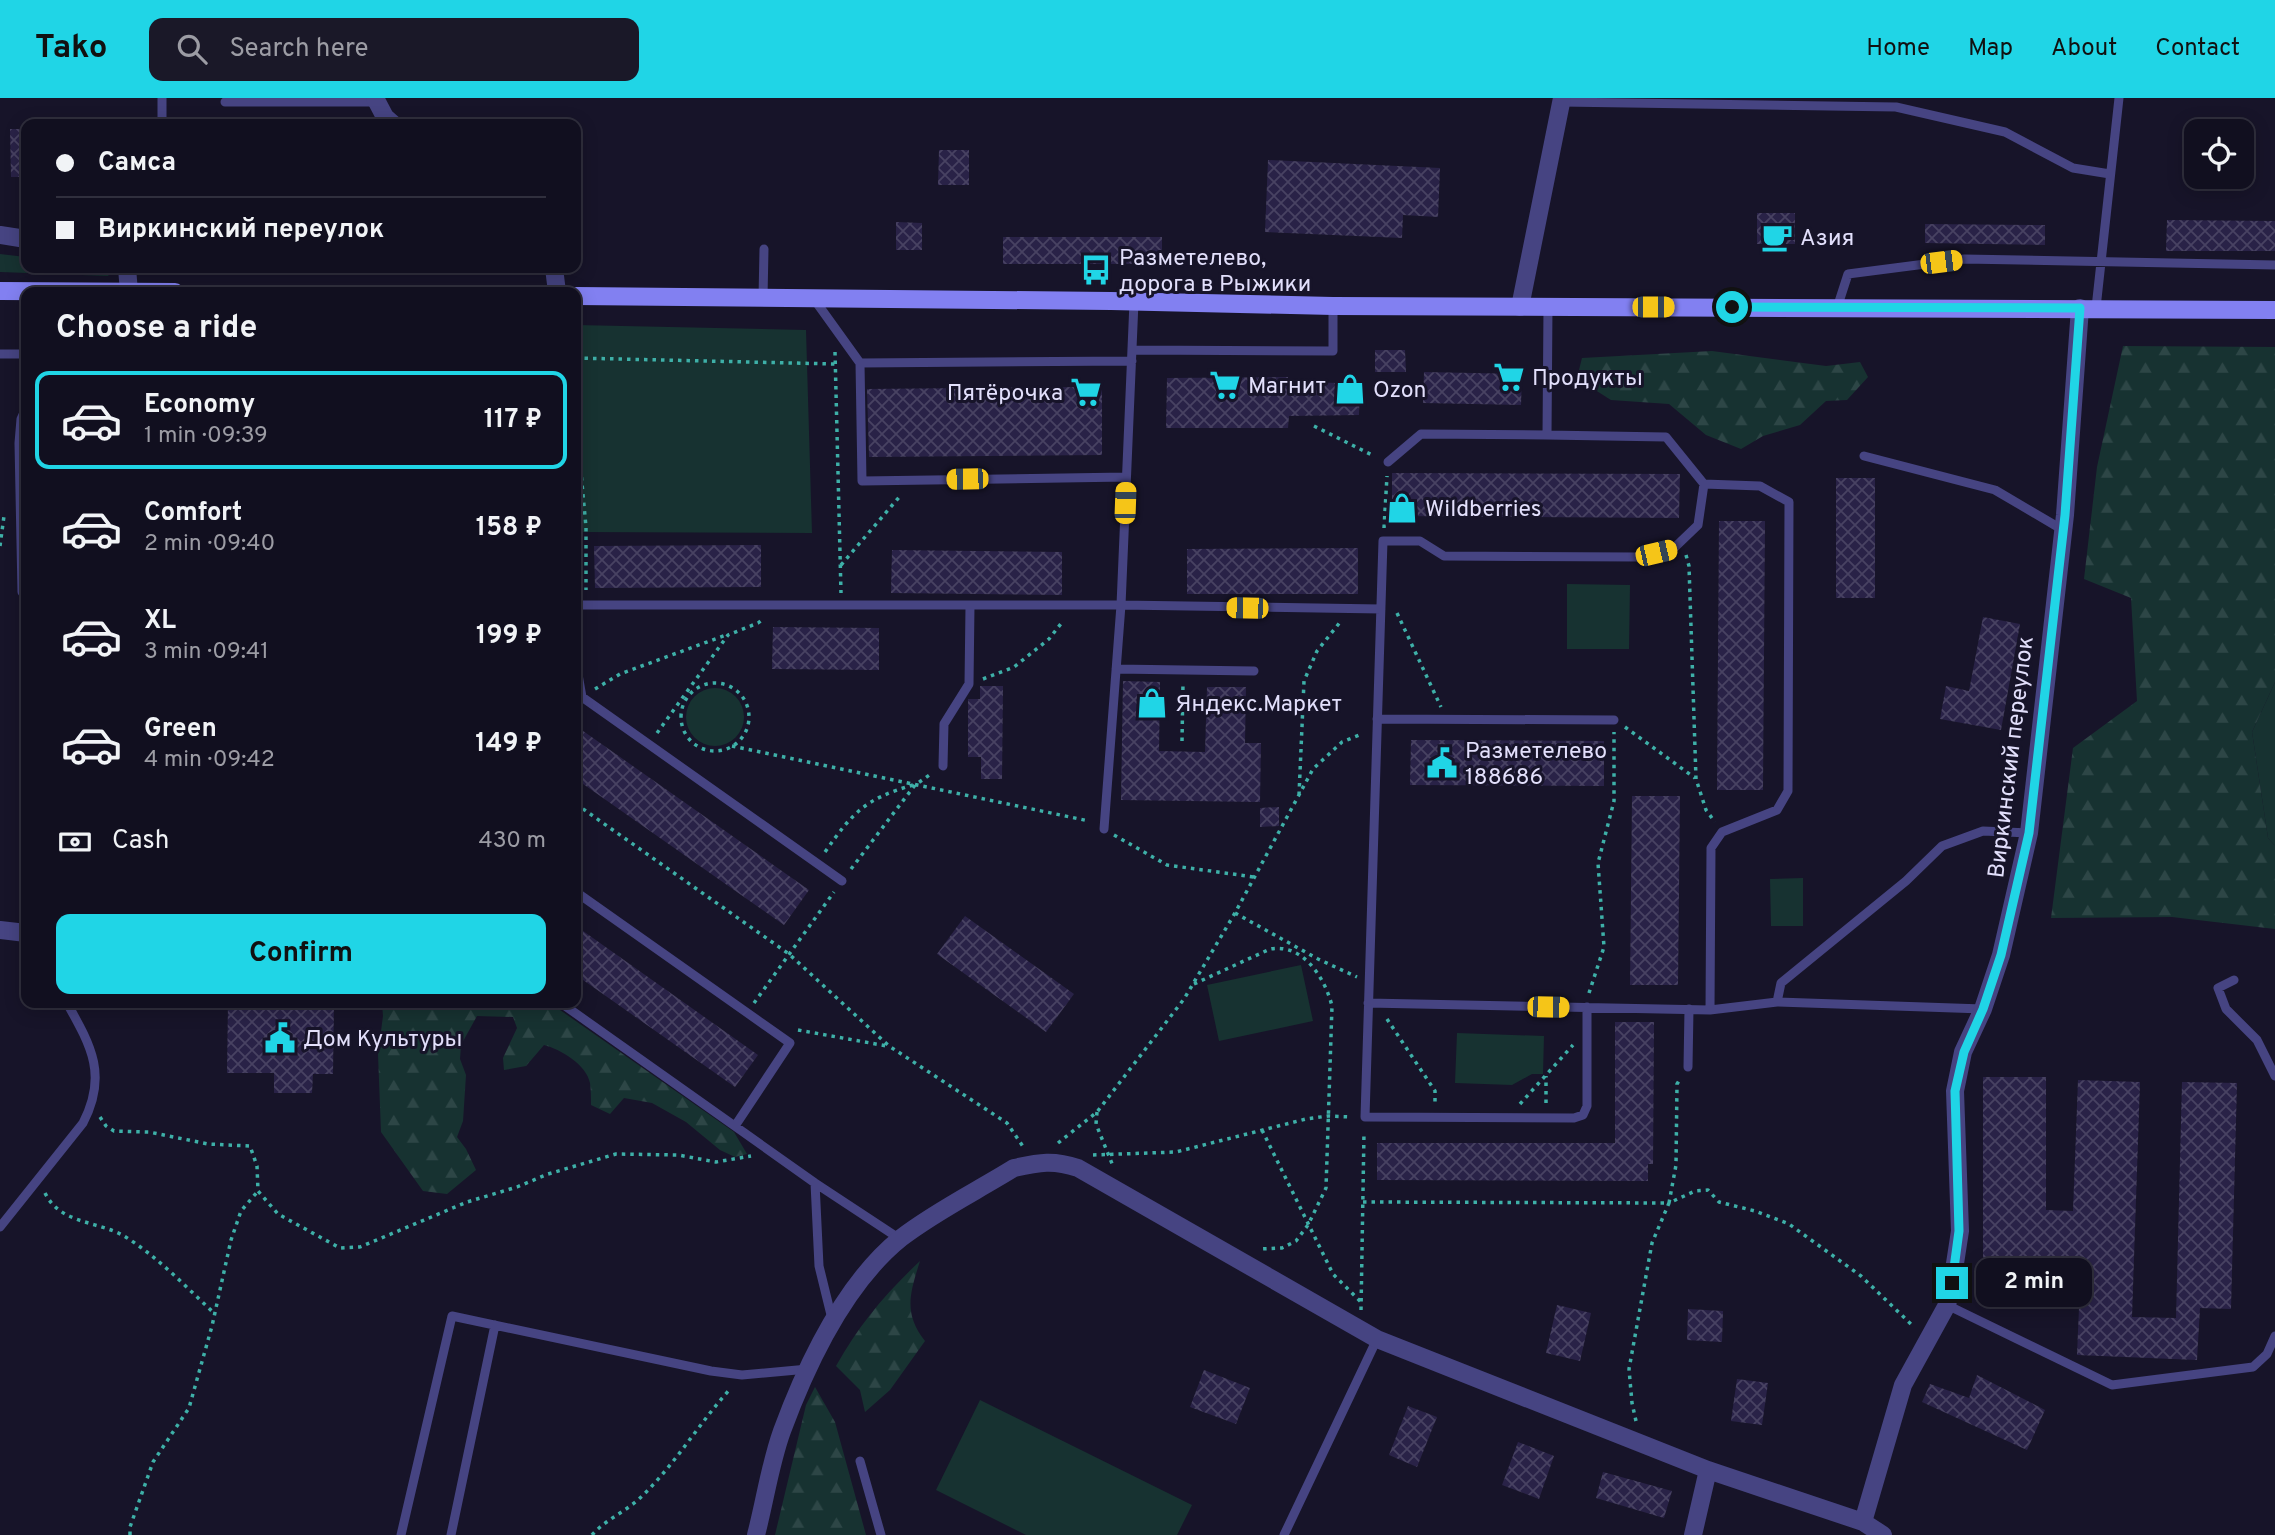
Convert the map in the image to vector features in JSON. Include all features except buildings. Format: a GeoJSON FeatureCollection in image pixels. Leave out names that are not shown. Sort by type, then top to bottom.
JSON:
{"type":"FeatureCollection","features":[{"type":"Feature","properties":{"kind":"main road"},"geometry":{"type":"LineString","coordinates":[[0,291],[21,291]]}},
{"type":"Feature","properties":{"kind":"main road"},"geometry":{"type":"LineString","coordinates":[[581,296],[1334,306],[2275,310]]}},
{"type":"Feature","properties":{"kind":"street"},"geometry":{"type":"LineString","coordinates":[[375,100],[389,119]]}},
{"type":"Feature","properties":{"kind":"street"},"geometry":{"type":"LineString","coordinates":[[1520,307],[1561,100]]}},
{"type":"Feature","properties":{"kind":"street"},"geometry":{"type":"LineString","coordinates":[[0,235],[21,238]]}},
{"type":"Feature","properties":{"kind":"street","name":"Виркинский переулок"},"geometry":{"type":"LineString","coordinates":[[1863,1522],[1903,1385],[1947,1305],[1959,1231],[1955,1091],[1964,1052],[1983,1009],[2004,943],[2029,833],[2088,308]]}},
{"type":"Feature","properties":{"kind":"street"},"geometry":{"type":"LineString","coordinates":[[0,930],[21,932]]}},
{"type":"Feature","properties":{"kind":"street"},"geometry":{"type":"LineString","coordinates":[[756,1535],[781,1433],[807,1369],[833,1320],[872,1267],[900,1239],[1014,1168],[1034,1163],[1057,1162],[1078,1168],[1369,1334],[1708,1470],[1863,1522],[1883,1535]]}},
{"type":"Feature","properties":{"kind":"street"},"geometry":{"type":"LineString","coordinates":[[1693,1535],[1708,1470]]}},
{"type":"Feature","properties":{"kind":"lane"},"geometry":{"type":"LineString","coordinates":[[162,98],[162,119]]}},
{"type":"Feature","properties":{"kind":"lane"},"geometry":{"type":"LineString","coordinates":[[2088,308],[2100,261],[2119,98]]}},
{"type":"Feature","properties":{"kind":"lane"},"geometry":{"type":"LineString","coordinates":[[225,102],[375,100]]}},
{"type":"Feature","properties":{"kind":"lane"},"geometry":{"type":"LineString","coordinates":[[1561,100],[1896,107],[2005,132],[2073,168],[2110,174]]}},
{"type":"Feature","properties":{"kind":"lane"},"geometry":{"type":"LineString","coordinates":[[763,298],[764,249]]}},
{"type":"Feature","properties":{"kind":"lane"},"geometry":{"type":"LineString","coordinates":[[1837,308],[1848,274],[1964,259],[2275,265]]}},
{"type":"Feature","properties":{"kind":"lane"},"geometry":{"type":"LineString","coordinates":[[814,299],[860,363],[862,481],[1126,477]]}},
{"type":"Feature","properties":{"kind":"lane"},"geometry":{"type":"LineString","coordinates":[[1104,829],[1121,605],[1134,302]]}},
{"type":"Feature","properties":{"kind":"lane"},"geometry":{"type":"LineString","coordinates":[[1133,350],[1333,351],[1334,306]]}},
{"type":"Feature","properties":{"kind":"lane"},"geometry":{"type":"LineString","coordinates":[[1547,435],[1548,307]]}},
{"type":"Feature","properties":{"kind":"lane"},"geometry":{"type":"LineString","coordinates":[[0,354],[21,354]]}},
{"type":"Feature","properties":{"kind":"lane"},"geometry":{"type":"LineString","coordinates":[[860,363],[1132,361]]}},
{"type":"Feature","properties":{"kind":"lane"},"geometry":{"type":"LineString","coordinates":[[21,419],[21,542]]}},
{"type":"Feature","properties":{"kind":"lane"},"geometry":{"type":"LineString","coordinates":[[1388,462],[1421,434],[1666,436],[1704,484],[1698,525],[1674,549],[1638,557],[1444,556],[1420,541],[1383,541],[1365,1117],[1574,1118],[1583,1115],[1587,1106],[1587,1007]]}},
{"type":"Feature","properties":{"kind":"lane"},"geometry":{"type":"LineString","coordinates":[[1864,456],[1995,490],[2063,530]]}},
{"type":"Feature","properties":{"kind":"lane"},"geometry":{"type":"LineString","coordinates":[[1704,484],[1760,486],[1789,502],[1788,791],[1777,810],[1722,832],[1711,848],[1710,1010]]}},
{"type":"Feature","properties":{"kind":"lane"},"geometry":{"type":"LineString","coordinates":[[581,605],[1121,605],[1381,609]]}},
{"type":"Feature","properties":{"kind":"lane"},"geometry":{"type":"LineString","coordinates":[[943,766],[944,724],[969,684],[970,606]]}},
{"type":"Feature","properties":{"kind":"lane"},"geometry":{"type":"LineString","coordinates":[[1116,669],[1254,671]]}},
{"type":"Feature","properties":{"kind":"lane"},"geometry":{"type":"LineString","coordinates":[[581,691],[582,697],[842,881]]}},
{"type":"Feature","properties":{"kind":"lane"},"geometry":{"type":"LineString","coordinates":[[1377,723],[1443,719],[1614,720]]}},
{"type":"Feature","properties":{"kind":"lane"},"geometry":{"type":"LineString","coordinates":[[1777,1002],[1781,983],[1906,881],[1942,846],[1983,831],[2029,833]]}},
{"type":"Feature","properties":{"kind":"lane"},"geometry":{"type":"LineString","coordinates":[[581,896],[790,1043],[735,1126]]}},
{"type":"Feature","properties":{"kind":"lane"},"geometry":{"type":"LineString","coordinates":[[2234,980],[2218,988],[2226,1009],[2257,1040],[2275,1076]]}},
{"type":"Feature","properties":{"kind":"lane"},"geometry":{"type":"LineString","coordinates":[[1368,1003],[1710,1010],[1777,1002],[1983,1009]]}},
{"type":"Feature","properties":{"kind":"lane"},"geometry":{"type":"LineString","coordinates":[[0,1227],[83,1123],[92,1105],[94,1058],[69,1008]]}},
{"type":"Feature","properties":{"kind":"lane"},"geometry":{"type":"LineString","coordinates":[[568,1008],[815,1184],[900,1239]]}},
{"type":"Feature","properties":{"kind":"lane"},"geometry":{"type":"LineString","coordinates":[[1688,1067],[1689,1009]]}},
{"type":"Feature","properties":{"kind":"lane"},"geometry":{"type":"LineString","coordinates":[[815,1184],[819,1266],[833,1320]]}},
{"type":"Feature","properties":{"kind":"lane"},"geometry":{"type":"LineString","coordinates":[[1947,1305],[2112,1385],[2253,1367],[2267,1353],[2275,1336]]}},
{"type":"Feature","properties":{"kind":"lane"},"geometry":{"type":"LineString","coordinates":[[401,1535],[452,1316],[711,1371],[742,1375],[807,1369]]}},
{"type":"Feature","properties":{"kind":"lane"},"geometry":{"type":"LineString","coordinates":[[451,1535],[495,1325]]}},
{"type":"Feature","properties":{"kind":"lane"},"geometry":{"type":"LineString","coordinates":[[1284,1535],[1369,1334]]}},
{"type":"Feature","properties":{"kind":"lane"},"geometry":{"type":"LineString","coordinates":[[860,1461],[881,1535]]}},
{"type":"Feature","properties":{"kind":"path"},"geometry":{"type":"LineString","coordinates":[[581,358],[835,363],[842,605]]}},
{"type":"Feature","properties":{"kind":"path"},"geometry":{"type":"LineString","coordinates":[[1314,426],[1388,462],[1383,541]]}},
{"type":"Feature","properties":{"kind":"path"},"geometry":{"type":"LineString","coordinates":[[581,472],[586,527],[581,605]]}},
{"type":"Feature","properties":{"kind":"path"},"geometry":{"type":"LineString","coordinates":[[841,565],[914,480]]}},
{"type":"Feature","properties":{"kind":"path"},"geometry":{"type":"LineString","coordinates":[[1682,541],[1689,566],[1696,779],[1706,810],[1722,832]]}},
{"type":"Feature","properties":{"kind":"path"},"geometry":{"type":"LineString","coordinates":[[1381,598],[1391,601],[1440,701],[1443,719]]}},
{"type":"Feature","properties":{"kind":"path"},"geometry":{"type":"LineString","coordinates":[[582,697],[620,674],[758,623],[777,605]]}},
{"type":"Feature","properties":{"kind":"path"},"geometry":{"type":"LineString","coordinates":[[969,684],[1014,667],[1049,639],[1075,605]]}},
{"type":"Feature","properties":{"kind":"path"},"geometry":{"type":"LineString","coordinates":[[1299,796],[1304,681],[1317,651],[1351,609]]}},
{"type":"Feature","properties":{"kind":"path"},"geometry":{"type":"LineString","coordinates":[[648,744],[729,635]]}},
{"type":"Feature","properties":{"kind":"path"},"geometry":{"type":"LineString","coordinates":[[1182,741],[1183,670]]}},
{"type":"Feature","properties":{"kind":"path"},"geometry":{"type":"LineString","coordinates":[[708,683],[720,683],[741,694],[747,704],[749,716],[747,728],[741,738],[732,746],[721,750],[698,747],[683,729],[682,705],[687,694],[708,683]]}},
{"type":"Feature","properties":{"kind":"path"},"geometry":{"type":"LineString","coordinates":[[1614,720],[1696,779]]}},
{"type":"Feature","properties":{"kind":"path"},"geometry":{"type":"LineString","coordinates":[[1587,1007],[1587,998],[1604,947],[1598,863],[1614,801],[1614,720]]}},
{"type":"Feature","properties":{"kind":"path"},"geometry":{"type":"LineString","coordinates":[[581,808],[789,954],[889,1046],[1006,1123],[1034,1163],[1097,1112],[1184,999],[1235,913],[1313,769],[1342,742],[1377,723]]}},
{"type":"Feature","properties":{"kind":"path"},"geometry":{"type":"LineString","coordinates":[[732,746],[1086,819],[1167,865],[1254,877]]}},
{"type":"Feature","properties":{"kind":"path"},"geometry":{"type":"LineString","coordinates":[[817,863],[848,819],[870,801],[891,791],[915,785]]}},
{"type":"Feature","properties":{"kind":"path"},"geometry":{"type":"LineString","coordinates":[[1235,913],[1369,983]]}},
{"type":"Feature","properties":{"kind":"path"},"geometry":{"type":"LineString","coordinates":[[1193,984],[1279,947],[1314,967],[1332,1006],[1326,1188],[1296,1241],[1282,1248],[1258,1250]]}},
{"type":"Feature","properties":{"kind":"path"},"geometry":{"type":"LineString","coordinates":[[1297,955],[1300,949]]}},
{"type":"Feature","properties":{"kind":"path"},"geometry":{"type":"LineString","coordinates":[[1368,1003],[1389,1020],[1435,1091],[1436,1118]]}},
{"type":"Feature","properties":{"kind":"path"},"geometry":{"type":"LineString","coordinates":[[779,1035],[791,1028],[889,1046]]}},
{"type":"Feature","properties":{"kind":"path"},"geometry":{"type":"LineString","coordinates":[[1520,1118],[1520,1101],[1587,1031]]}},
{"type":"Feature","properties":{"kind":"path"},"geometry":{"type":"LineString","coordinates":[[1643,1443],[1632,1403],[1629,1369],[1652,1243],[1669,1203],[1676,1165],[1676,1084],[1688,1067]]}},
{"type":"Feature","properties":{"kind":"path"},"geometry":{"type":"LineString","coordinates":[[1546,1074],[1546,1118]]}},
{"type":"Feature","properties":{"kind":"path"},"geometry":{"type":"LineString","coordinates":[[92,1105],[106,1126],[114,1131],[149,1132],[208,1144],[250,1146],[257,1166],[258,1191],[278,1214],[340,1248],[360,1247],[467,1202],[616,1154],[678,1155],[716,1162],[737,1160],[770,1151]]}},
{"type":"Feature","properties":{"kind":"path"},"geometry":{"type":"LineString","coordinates":[[1097,1112],[1096,1124],[1115,1171]]}},
{"type":"Feature","properties":{"kind":"path"},"geometry":{"type":"LineString","coordinates":[[1057,1162],[1070,1156],[1176,1152],[1328,1116],[1346,1117]]}},
{"type":"Feature","properties":{"kind":"path"},"geometry":{"type":"LineString","coordinates":[[1365,1117],[1362,1303],[1369,1334]]}},
{"type":"Feature","properties":{"kind":"path"},"geometry":{"type":"LineString","coordinates":[[1262,1130],[1333,1274],[1362,1303]]}},
{"type":"Feature","properties":{"kind":"path"},"geometry":{"type":"LineString","coordinates":[[38,1178],[54,1207],[83,1222],[123,1236],[146,1252],[215,1314]]}},
{"type":"Feature","properties":{"kind":"path"},"geometry":{"type":"LineString","coordinates":[[1363,1202],[1669,1203],[1695,1191],[1708,1190],[1719,1202],[1755,1211],[1789,1224],[1861,1276],[1900,1316],[1929,1340]]}},
{"type":"Feature","properties":{"kind":"path"},"geometry":{"type":"LineString","coordinates":[[130,1535],[130,1527],[153,1462],[189,1408],[215,1314],[231,1240],[241,1210],[258,1191]]}},
{"type":"Feature","properties":{"kind":"path"},"geometry":{"type":"LineString","coordinates":[[592,1535],[638,1500],[661,1476],[709,1412],[742,1375]]}},
{"type":"Feature","properties":{"kind":"green space"},"geometry":{"type":"Polygon","coordinates":[[[0,254],[21,256],[21,273],[0,272],[0,254]]]}},
{"type":"Feature","properties":{"kind":"green space"},"geometry":{"type":"Polygon","coordinates":[[[27,273],[105,273],[109,276],[27,273]]]}},
{"type":"Feature","properties":{"kind":"green space"},"geometry":{"type":"Polygon","coordinates":[[[581,325],[806,330],[812,533],[581,532],[581,325]]]}},
{"type":"Feature","properties":{"kind":"green space"},"geometry":{"type":"Polygon","coordinates":[[[2123,346],[2275,347],[2275,682],[2252,732],[2268,838],[2275,846],[2275,929],[2172,917],[2051,918],[2073,748],[2137,701],[2131,598],[2084,579],[2097,467],[2123,346]]]}},
{"type":"Feature","properties":{"kind":"green space"},"geometry":{"type":"Polygon","coordinates":[[[1712,351],[1826,366],[1860,362],[1868,377],[1847,400],[1826,401],[1800,425],[1763,436],[1741,449],[1706,435],[1669,404],[1611,400],[1592,388],[1578,374],[1582,358],[1712,351]]]}},
{"type":"Feature","properties":{"kind":"green space"},"geometry":{"type":"Polygon","coordinates":[[[1567,584],[1630,585],[1629,649],[1567,649],[1567,584]]]}},
{"type":"Feature","properties":{"kind":"green space"},"geometry":{"type":"Polygon","coordinates":[[[2275,682],[2275,846],[2268,838],[2252,732],[2275,682]]]}},
{"type":"Feature","properties":{"kind":"green space"},"geometry":{"type":"Polygon","coordinates":[[[709,688],[721,688],[736,696],[744,711],[744,723],[736,738],[721,746],[709,746],[694,738],[686,723],[686,711],[694,696],[709,688]]]}},
{"type":"Feature","properties":{"kind":"green space"},"geometry":{"type":"Polygon","coordinates":[[[1803,878],[1803,926],[1771,926],[1770,879],[1803,878]]]}},
{"type":"Feature","properties":{"kind":"green space"},"geometry":{"type":"Polygon","coordinates":[[[1301,965],[1313,1021],[1219,1041],[1207,985],[1301,965]]]}},
{"type":"Feature","properties":{"kind":"green space"},"geometry":{"type":"Polygon","coordinates":[[[382,1008],[557,1008],[734,1132],[747,1154],[735,1157],[720,1150],[686,1122],[652,1103],[624,1098],[610,1114],[591,1105],[590,1083],[584,1070],[565,1054],[550,1047],[544,1045],[526,1066],[504,1070],[503,1058],[517,1028],[513,1017],[477,1016],[461,1045],[460,1059],[466,1075],[463,1121],[457,1137],[476,1170],[447,1194],[423,1191],[381,1132],[378,1054],[382,1008]]]}},
{"type":"Feature","properties":{"kind":"green space"},"geometry":{"type":"Polygon","coordinates":[[[1457,1033],[1544,1036],[1543,1074],[1532,1074],[1512,1085],[1455,1083],[1457,1033]]]}},
{"type":"Feature","properties":{"kind":"green space"},"geometry":{"type":"Polygon","coordinates":[[[920,1261],[911,1293],[911,1312],[925,1341],[890,1390],[865,1412],[860,1390],[836,1366],[874,1310],[920,1261]]]}},
{"type":"Feature","properties":{"kind":"green space"},"geometry":{"type":"Polygon","coordinates":[[[815,1387],[835,1422],[866,1535],[775,1535],[806,1405],[815,1387]]]}},
{"type":"Feature","properties":{"kind":"green space"},"geometry":{"type":"Polygon","coordinates":[[[980,1400],[1192,1505],[1177,1535],[1026,1535],[936,1490],[980,1400]]]}},
{"type":"Feature","properties":{"kind":"place","name":"Азия"},"geometry":{"type":"Point","coordinates":[1777,237]}},
{"type":"Feature","properties":{"kind":"place","name":"Разметелево, дорога в Рыжики"},"geometry":{"type":"Point","coordinates":[1096,270]}},
{"type":"Feature","properties":{"kind":"place","name":"Продукты"},"geometry":{"type":"Point","coordinates":[1509,377]}},
{"type":"Feature","properties":{"kind":"place","name":"Магнит"},"geometry":{"type":"Point","coordinates":[1225,385]}},
{"type":"Feature","properties":{"kind":"place","name":"Ozon"},"geometry":{"type":"Point","coordinates":[1350,389]}},
{"type":"Feature","properties":{"kind":"place","name":"Пятёрочка"},"geometry":{"type":"Point","coordinates":[1086,392]}},
{"type":"Feature","properties":{"kind":"place","name":"Wildberries"},"geometry":{"type":"Point","coordinates":[1402,508]}},
{"type":"Feature","properties":{"kind":"place","name":"Яндекс.Маркет"},"geometry":{"type":"Point","coordinates":[1152,703]}},
{"type":"Feature","properties":{"kind":"place","name":"Разметелево 188686"},"geometry":{"type":"Point","coordinates":[1442,763]}},
{"type":"Feature","properties":{"kind":"place","name":"Дом Культуры"},"geometry":{"type":"Point","coordinates":[280,1038]}},
{"type":"Feature","properties":{"kind":"route"},"geometry":{"type":"LineString","coordinates":[[1732,307],[2080,308],[2065,515],[2029,833],[2017,896],[2001,955],[1983,1009],[1964,1052],[1955,1091],[1959,1231],[1952,1283]]}}]}
